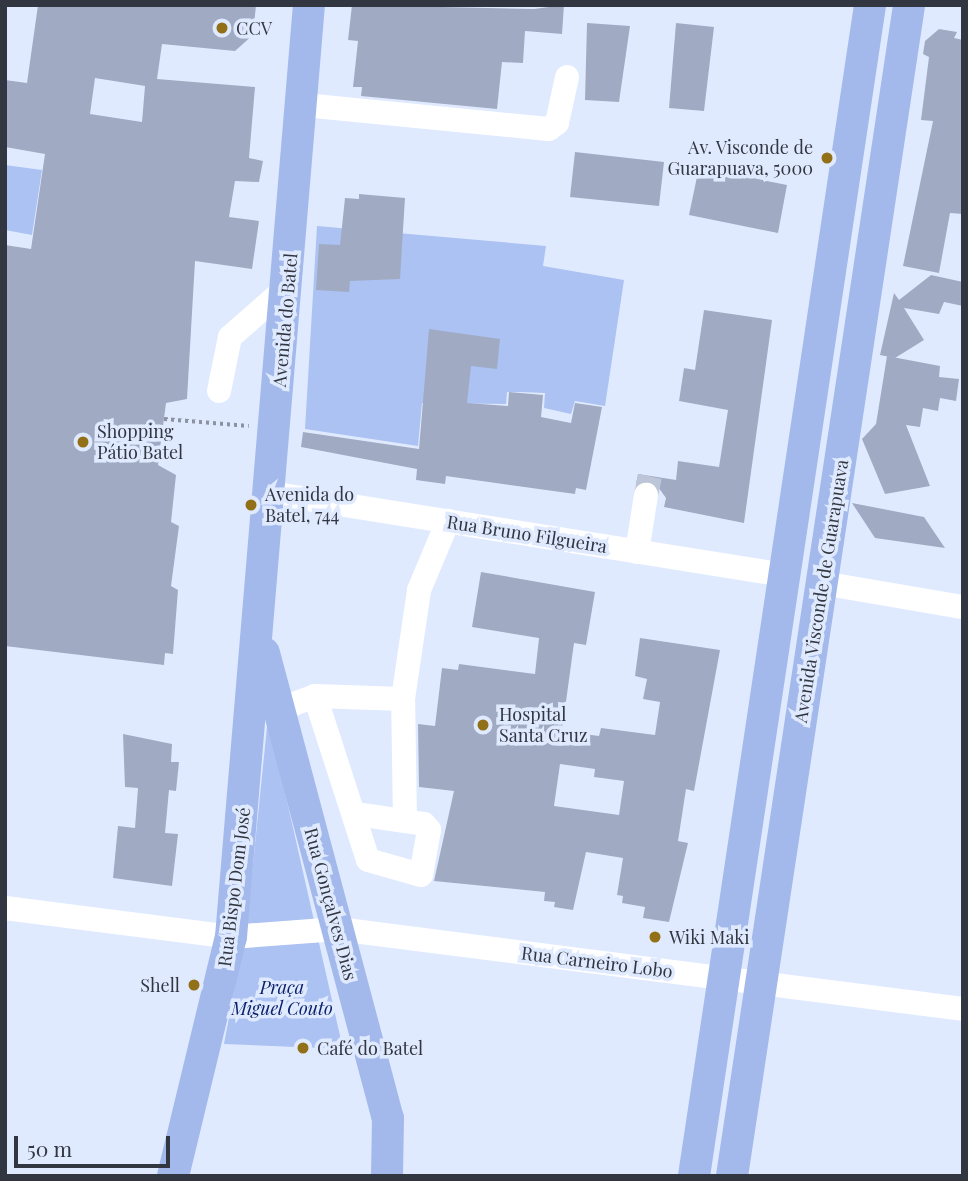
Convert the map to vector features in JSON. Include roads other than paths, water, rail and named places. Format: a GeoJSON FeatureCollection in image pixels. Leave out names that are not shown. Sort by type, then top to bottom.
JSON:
{"type":"FeatureCollection","features":[{"type":"Feature","properties":{"kind":"main road","name":"Avenida do Batel"},"geometry":{"type":"LineString","coordinates":[[258,635],[304,105],[309,5]]}},
{"type":"Feature","properties":{"kind":"main road"},"geometry":{"type":"LineString","coordinates":[[694,1176],[870,5]]}},
{"type":"Feature","properties":{"kind":"main road","name":"Avenida Visconde de Guarapuava"},"geometry":{"type":"LineString","coordinates":[[732,1176],[909,5]]}},
{"type":"Feature","properties":{"kind":"main road","name":"Rua Gonçalves Dias"},"geometry":{"type":"LineString","coordinates":[[258,635],[388,1118],[387,1176]]}},
{"type":"Feature","properties":{"kind":"main road","name":"Rua Bispo Dom José"},"geometry":{"type":"LineString","coordinates":[[173,1176],[231,937],[258,635]]}},
{"type":"Feature","properties":{"kind":"main road"},"geometry":{"type":"LineString","coordinates":[[739,878],[786,824]]}},
{"type":"Feature","properties":{"kind":"street"},"geometry":{"type":"LineString","coordinates":[[304,105],[549,129],[557,123],[567,77]]}},
{"type":"Feature","properties":{"kind":"street"},"geometry":{"type":"LineString","coordinates":[[219,391],[230,337],[288,286]]}},
{"type":"Feature","properties":{"kind":"street","name":"Rua Bruno Filgueira"},"geometry":{"type":"LineString","coordinates":[[270,493],[784,575]]}},
{"type":"Feature","properties":{"kind":"street"},"geometry":{"type":"LineString","coordinates":[[637,551],[646,495]]}},
{"type":"Feature","properties":{"kind":"street"},"geometry":{"type":"LineString","coordinates":[[405,820],[403,699],[424,568],[448,521]]}},
{"type":"Feature","properties":{"kind":"street"},"geometry":{"type":"LineString","coordinates":[[822,583],[963,607]]}},
{"type":"Feature","properties":{"kind":"street"},"geometry":{"type":"LineString","coordinates":[[280,709],[315,696],[403,699]]}},
{"type":"Feature","properties":{"kind":"street"},"geometry":{"type":"LineString","coordinates":[[315,696],[373,866],[421,875],[429,830],[405,820],[356,814]]}},
{"type":"Feature","properties":{"kind":"street","name":"Rua Carneiro Lobo"},"geometry":{"type":"LineString","coordinates":[[5,908],[231,937],[338,929],[963,1009]]}},
{"type":"Feature","properties":{"kind":"tunnel"},"geometry":{"type":"LineString","coordinates":[[646,495],[650,476]]}},
{"type":"Feature","properties":{"kind":"place","name":"CCV"},"geometry":{"type":"Point","coordinates":[222,28]}},
{"type":"Feature","properties":{"kind":"place","name":"Av. Visconde de Guarapuava, 5000"},"geometry":{"type":"Point","coordinates":[827,158]}},
{"type":"Feature","properties":{"kind":"place","name":"Shopping Pátio Batel"},"geometry":{"type":"Point","coordinates":[83,442]}},
{"type":"Feature","properties":{"kind":"place","name":"Avenida do Batel, 744"},"geometry":{"type":"Point","coordinates":[251,505]}},
{"type":"Feature","properties":{"kind":"place","name":"Hospital Santa Cruz"},"geometry":{"type":"Point","coordinates":[483,725]}},
{"type":"Feature","properties":{"kind":"place","name":"Wiki Maki"},"geometry":{"type":"Point","coordinates":[655,937]}},
{"type":"Feature","properties":{"kind":"place","name":"Shell"},"geometry":{"type":"Point","coordinates":[194,985]}},
{"type":"Feature","properties":{"kind":"place","name":"Café do Batel"},"geometry":{"type":"Point","coordinates":[303,1048]}},
{"type":"Feature","properties":{"kind":"park label","name":"Praça Miguel Couto"},"geometry":{"type":"Point","coordinates":[282,998]}}]}
